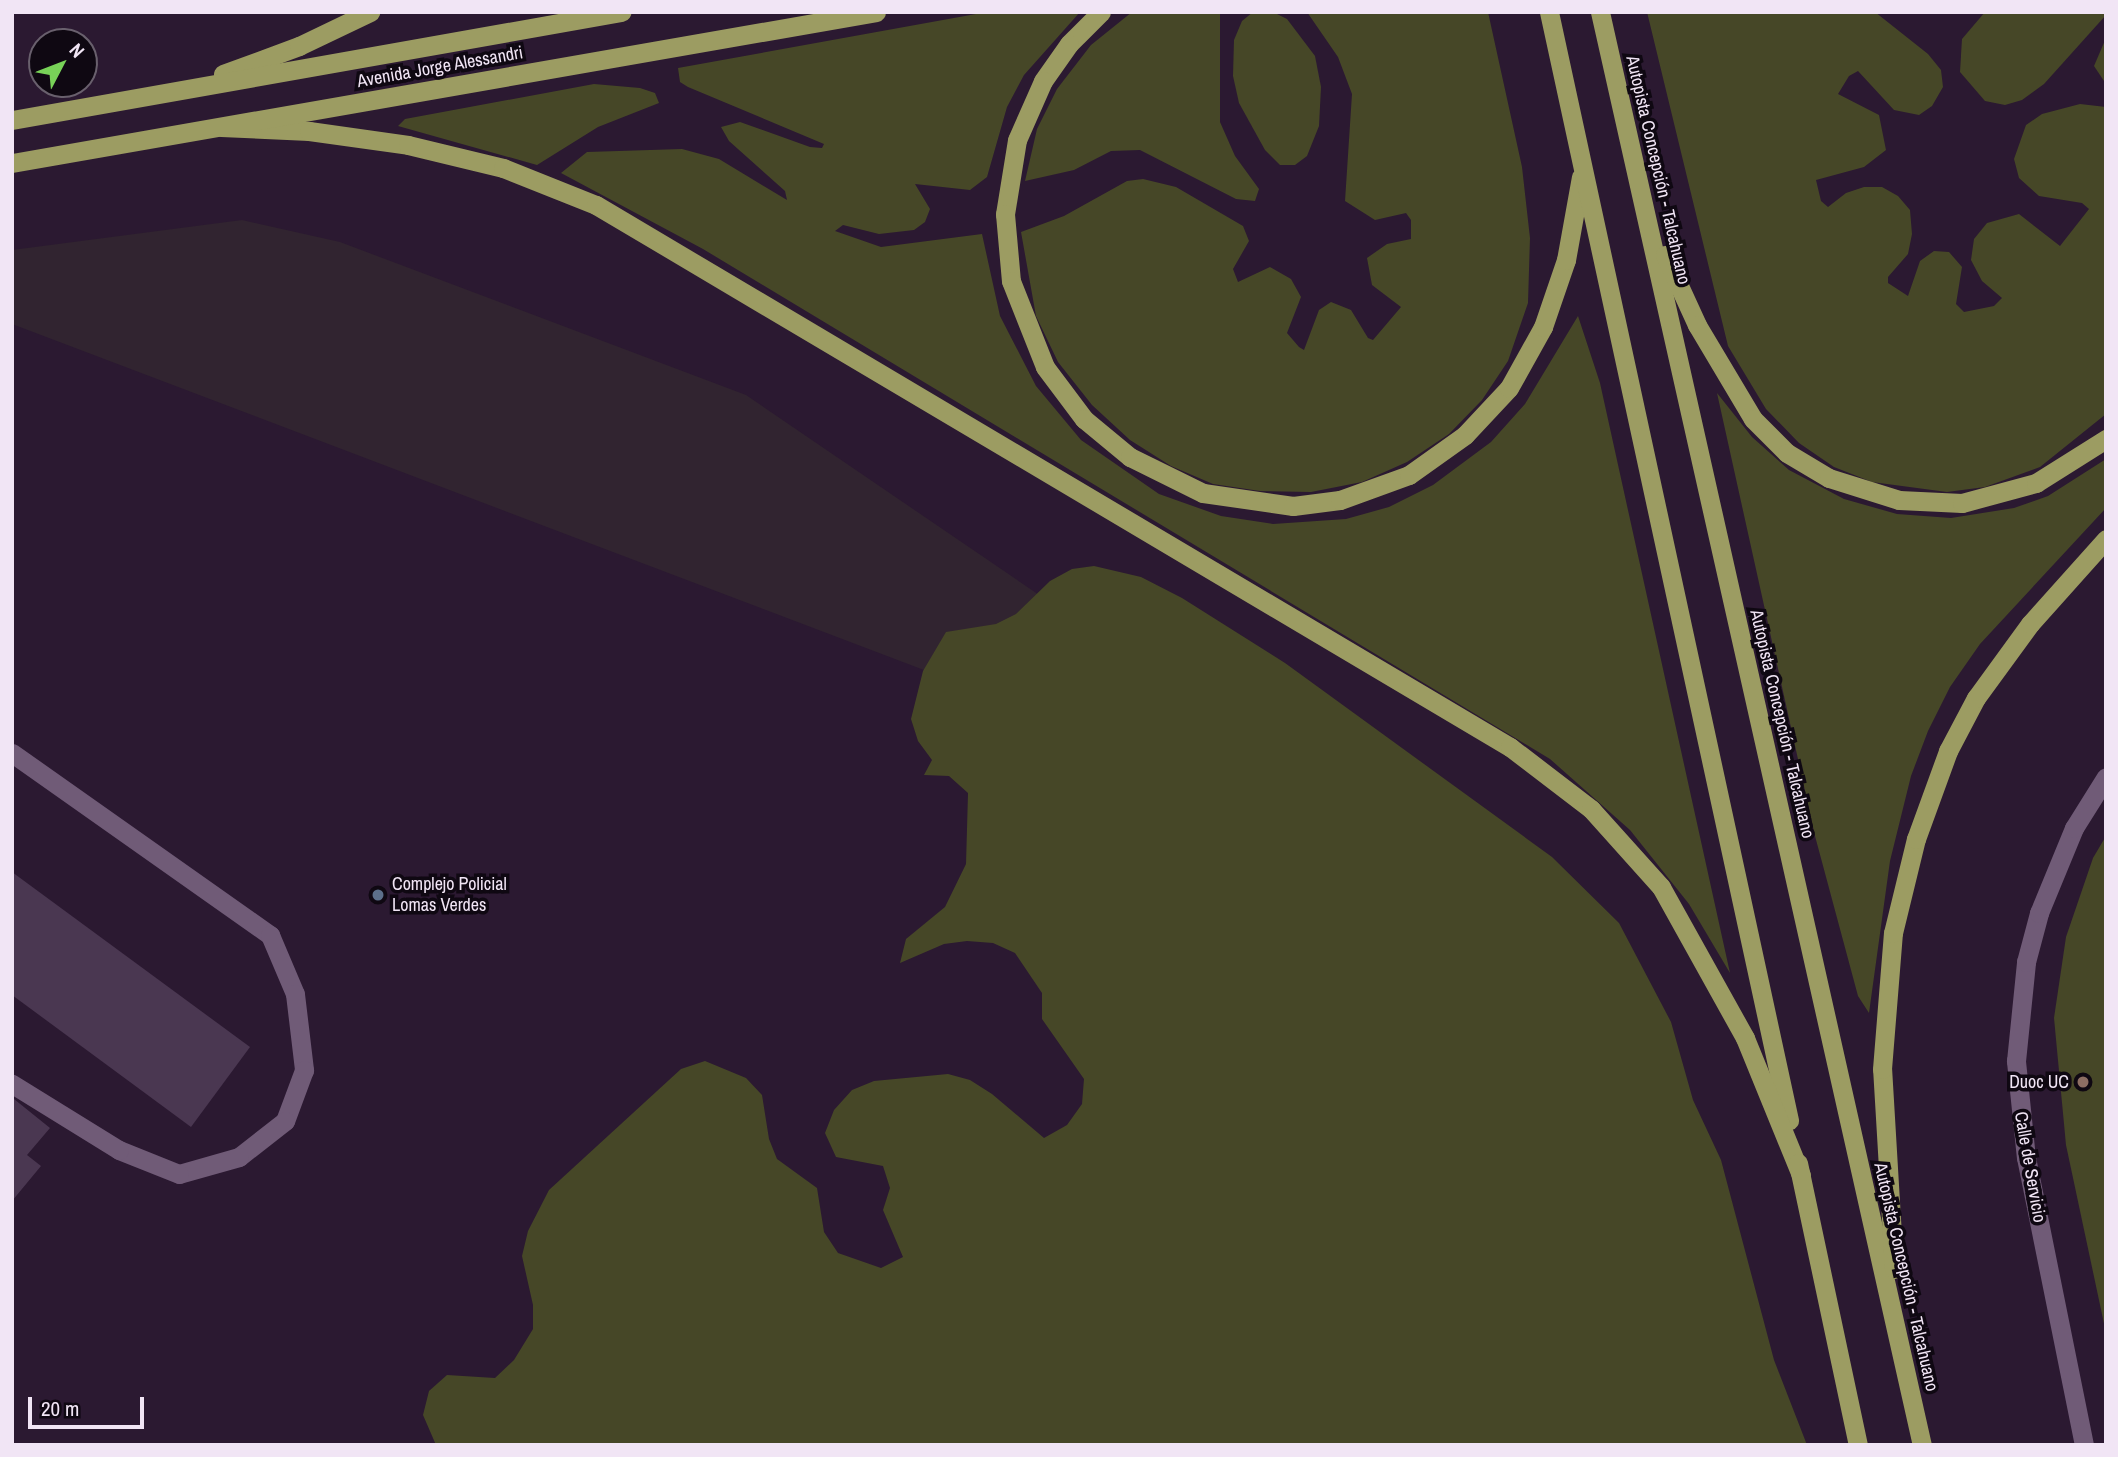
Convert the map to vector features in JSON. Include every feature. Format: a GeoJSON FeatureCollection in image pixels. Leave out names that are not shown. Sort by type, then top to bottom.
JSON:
{"type":"FeatureCollection","features":[{"type":"Feature","properties":{"kind":"highway"},"geometry":{"type":"LineString","coordinates":[[172,92],[299,46],[370,12]]}},
{"type":"Feature","properties":{"kind":"highway","name":"Avenida Jorge Alessandri"},"geometry":{"type":"LineString","coordinates":[[12,120],[621,12]]}},
{"type":"Feature","properties":{"kind":"highway","name":"Avenida Jorge Alessandri"},"geometry":{"type":"LineString","coordinates":[[12,163],[876,12]]}},
{"type":"Feature","properties":{"kind":"highway"},"geometry":{"type":"LineString","coordinates":[[1101,12],[1069,44],[1043,81],[1017,140],[1005,205],[1011,281],[1045,368],[1084,419],[1130,457],[1203,493],[1293,506],[1340,500],[1409,475],[1465,435],[1509,388],[1544,327],[1566,260],[1583,162]]}},
{"type":"Feature","properties":{"kind":"highway"},"geometry":{"type":"LineString","coordinates":[[1549,12],[1858,1445]]}},
{"type":"Feature","properties":{"kind":"highway","name":"Autopista Concepción - Talcahuano"},"geometry":{"type":"LineString","coordinates":[[1600,12],[1920,1439]]}},
{"type":"Feature","properties":{"kind":"highway"},"geometry":{"type":"LineString","coordinates":[[221,127],[309,131],[408,145],[503,168],[596,205],[1510,747],[1591,809],[1661,887],[1745,1038],[1801,1175]]}},
{"type":"Feature","properties":{"kind":"highway"},"geometry":{"type":"LineString","coordinates":[[1644,204],[1697,325],[1739,398],[1770,438],[1829,478],[1899,499],[1971,502],[2043,480],[2106,439]]}},
{"type":"Feature","properties":{"kind":"highway"},"geometry":{"type":"LineString","coordinates":[[1920,1439],[1891,1249],[1883,1118],[1884,1031],[1900,901],[1925,809],[1962,721],[2016,642],[2106,539]]}},
{"type":"Feature","properties":{"kind":"street"},"geometry":{"type":"LineString","coordinates":[[12,753],[270,935],[295,994],[304,1070],[285,1121],[239,1157],[179,1174],[119,1150],[12,1084]]}},
{"type":"Feature","properties":{"kind":"street","name":"Calle de Servicio"},"geometry":{"type":"LineString","coordinates":[[2084,1445],[2026,1158],[2016,1061],[2024,975],[2039,913],[2074,828],[2106,777]]}},
{"type":"Feature","properties":{"kind":"shaded area"},"geometry":{"type":"Polygon","coordinates":[[[242,220],[340,242],[746,395],[1256,743],[1240,790],[12,324],[12,250],[242,220]]]}},
{"type":"Feature","properties":{"kind":"green space"},"geometry":{"type":"Polygon","coordinates":[[[987,12],[1080,12],[1024,75],[1007,107],[987,177],[970,190],[915,184],[930,209],[925,222],[914,230],[879,234],[843,225],[835,231],[881,247],[982,234],[1000,316],[1036,386],[1081,440],[1159,494],[1221,516],[1273,524],[1346,519],[1389,507],[1433,485],[1491,442],[1525,404],[1578,316],[1600,383],[1730,973],[1689,904],[1630,830],[1550,759],[703,249],[561,173],[587,152],[682,149],[719,159],[787,200],[785,191],[729,141],[721,127],[740,122],[810,147],[822,148],[824,144],[688,87],[680,82],[678,68],[987,12]]]}},
{"type":"Feature","properties":{"kind":"green space"},"geometry":{"type":"Polygon","coordinates":[[[1132,12],[1220,12],[1220,122],[1235,156],[1259,189],[1255,201],[1236,199],[1140,150],[1111,151],[1074,170],[1025,181],[1037,129],[1057,89],[1091,45],[1132,12]]]}},
{"type":"Feature","properties":{"kind":"green space"},"geometry":{"type":"Polygon","coordinates":[[[1253,12],[1275,13],[1287,19],[1315,56],[1321,87],[1319,126],[1307,156],[1295,165],[1280,165],[1265,150],[1239,103],[1233,76],[1234,40],[1242,21],[1253,12]]]}},
{"type":"Feature","properties":{"kind":"green space"},"geometry":{"type":"Polygon","coordinates":[[[1307,12],[1488,12],[1522,167],[1530,238],[1528,303],[1508,361],[1482,400],[1449,434],[1407,462],[1362,482],[1311,492],[1260,491],[1213,484],[1171,466],[1130,440],[1092,405],[1058,362],[1036,316],[1021,232],[1064,216],[1127,181],[1143,179],[1176,187],[1243,226],[1249,241],[1233,269],[1238,282],[1270,267],[1291,279],[1301,297],[1287,333],[1299,347],[1304,350],[1319,310],[1331,302],[1351,310],[1368,338],[1373,340],[1401,307],[1372,285],[1367,258],[1387,244],[1411,239],[1411,220],[1406,213],[1375,220],[1345,201],[1352,94],[1338,57],[1307,12]]]}},
{"type":"Feature","properties":{"kind":"green space"},"geometry":{"type":"Polygon","coordinates":[[[1647,12],[1875,12],[1928,54],[1941,70],[1943,87],[1932,106],[1919,115],[1894,110],[1858,71],[1849,76],[1838,94],[1879,115],[1886,150],[1864,167],[1816,180],[1821,201],[1828,207],[1846,193],[1864,187],[1882,187],[1898,196],[1910,210],[1912,234],[1908,254],[1888,277],[1888,283],[1908,296],[1920,261],[1934,251],[1949,252],[1962,267],[1956,304],[1964,312],[1994,306],[2002,298],[1982,281],[1971,260],[1974,239],[1987,223],[2019,214],[2060,246],[2089,209],[2082,203],[2039,196],[2019,178],[2014,159],[2026,125],[2042,114],[2080,104],[2106,107],[2106,414],[2040,467],[1985,487],[1947,492],[1872,482],[1834,467],[1799,443],[1766,409],[1728,346],[1647,12]]]}},
{"type":"Feature","properties":{"kind":"green space"},"geometry":{"type":"Polygon","coordinates":[[[1985,12],[2106,12],[2106,15],[2044,84],[2022,100],[2005,105],[1985,101],[1960,72],[1962,39],[1985,12]]]}},
{"type":"Feature","properties":{"kind":"green space"},"geometry":{"type":"Polygon","coordinates":[[[2106,38],[2106,84],[2094,66],[2106,38]]]}},
{"type":"Feature","properties":{"kind":"green space"},"geometry":{"type":"Polygon","coordinates":[[[594,84],[640,88],[655,93],[659,103],[598,127],[537,165],[398,126],[405,119],[594,84]]]}},
{"type":"Feature","properties":{"kind":"green space"},"geometry":{"type":"Polygon","coordinates":[[[1717,393],[1752,437],[1789,470],[1844,499],[1897,514],[1951,518],[2014,508],[2048,496],[2106,459],[2106,508],[1980,644],[1950,687],[1928,731],[1911,776],[1890,861],[1869,1013],[1858,996],[1815,836],[1717,393]]]}},
{"type":"Feature","properties":{"kind":"green space"},"geometry":{"type":"Polygon","coordinates":[[[1094,566],[1141,577],[1182,598],[1285,663],[1552,857],[1619,923],[1671,1022],[1693,1100],[1721,1160],[1774,1360],[1807,1445],[436,1445],[423,1415],[429,1391],[447,1375],[495,1378],[514,1360],[533,1329],[533,1305],[522,1256],[528,1231],[549,1190],[681,1069],[705,1061],[746,1078],[762,1095],[769,1139],[777,1159],[817,1188],[824,1232],[838,1253],[881,1268],[903,1257],[883,1210],[890,1188],[883,1166],[836,1157],[825,1133],[834,1110],[852,1090],[874,1081],[948,1074],[970,1080],[992,1094],[1044,1138],[1067,1125],[1082,1104],[1084,1079],[1042,1019],[1042,993],[1015,953],[993,943],[967,941],[944,944],[900,963],[906,939],[945,907],[966,864],[968,793],[949,776],[924,775],[932,760],[918,741],[911,719],[923,671],[946,632],[996,624],[1016,614],[1050,581],[1072,569],[1094,566]]]}},
{"type":"Feature","properties":{"kind":"green space","name":"Duoc UC"},"geometry":{"type":"Polygon","coordinates":[[[2106,836],[2106,1333],[2066,1145],[2054,1018],[2066,937],[2093,858],[2106,836]]]}},
{"type":"Feature","properties":{"kind":"building"},"geometry":{"type":"Polygon","coordinates":[[[12,872],[250,1047],[191,1127],[12,995],[12,872]]]}},
{"type":"Feature","properties":{"kind":"building"},"geometry":{"type":"Polygon","coordinates":[[[14,1099],[50,1128],[27,1155],[41,1166],[12,1201],[14,1099]]]}},
{"type":"Feature","properties":{"kind":"place","name":"Complejo Policial Lomas Verdes"},"geometry":{"type":"Point","coordinates":[378,895]}},
{"type":"Feature","properties":{"kind":"place","name":"Duoc UC"},"geometry":{"type":"Point","coordinates":[2083,1082]}}]}
